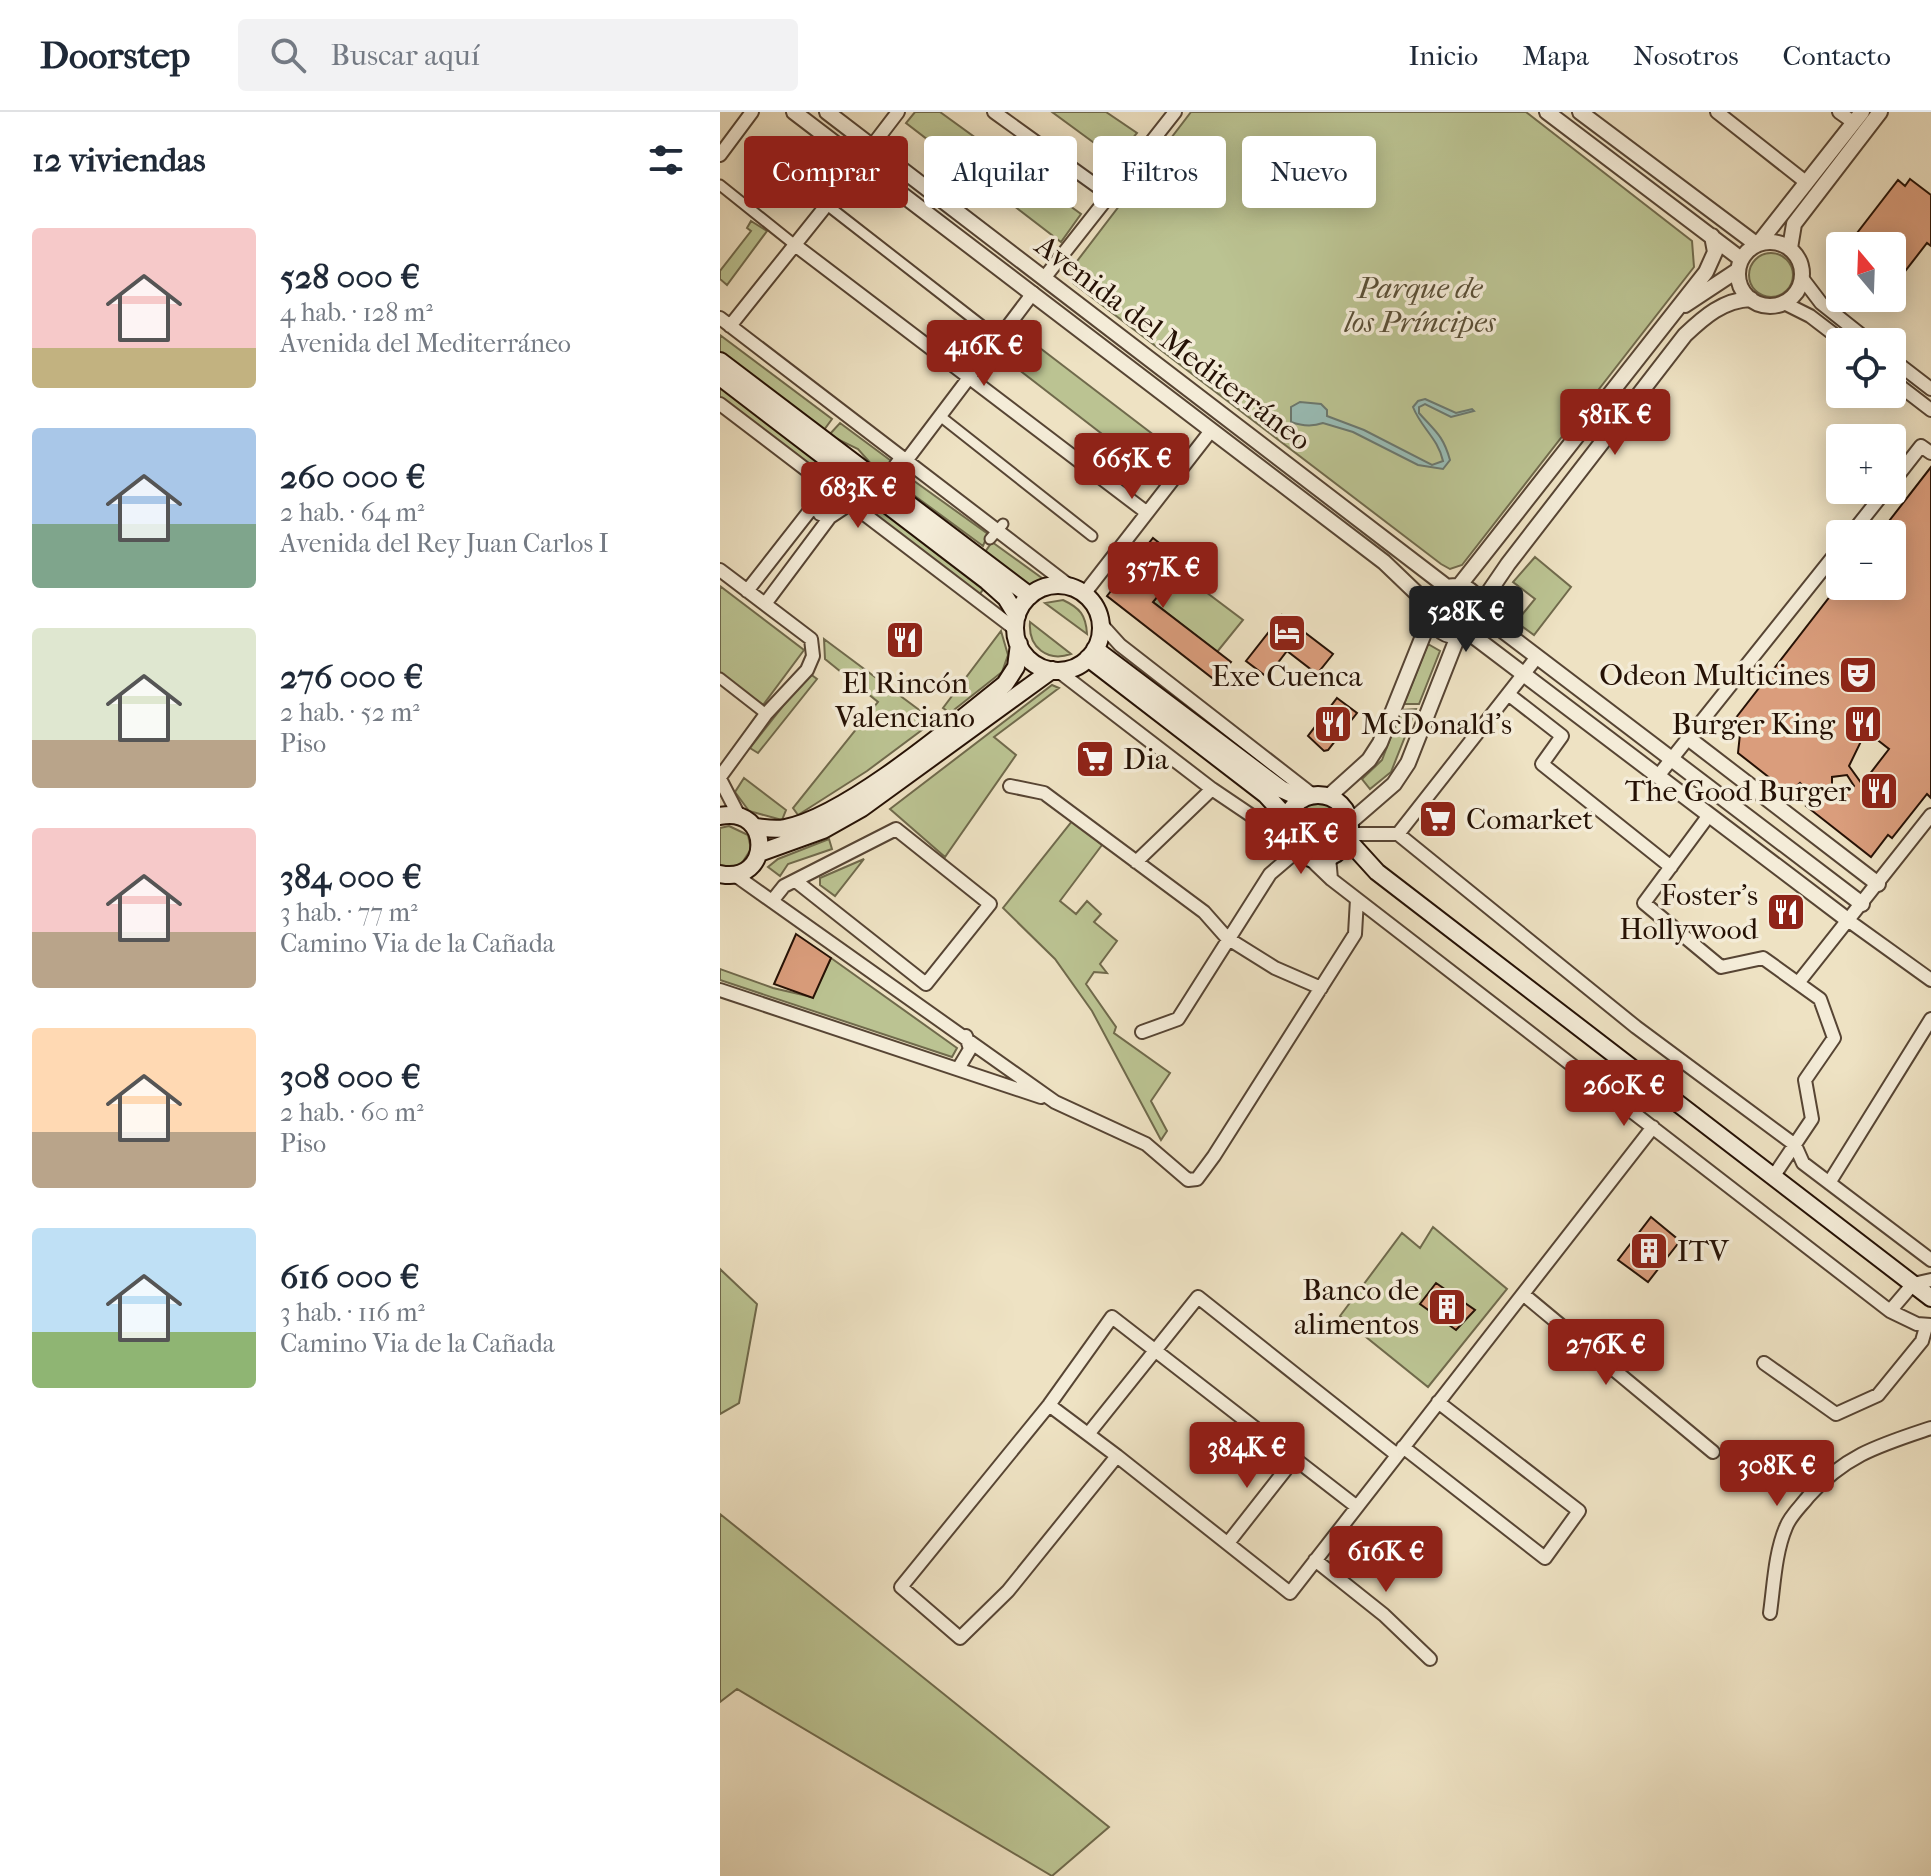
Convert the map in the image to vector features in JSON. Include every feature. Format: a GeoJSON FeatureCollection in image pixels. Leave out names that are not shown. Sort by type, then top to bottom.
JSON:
{"type":"FeatureCollection","features":[{"type":"Feature","properties":{"kind":"main road"},"geometry":{"type":"LineString","coordinates":[[720,361],[1006,598],[1017,629],[1034,663],[1054,670],[1076,667],[1092,654],[1101,624],[1097,609],[1078,590],[1049,586],[1030,596],[1017,629],[1016,667],[1005,684],[862,791],[802,823],[779,829],[755,827],[739,816],[720,816]]}},
{"type":"Feature","properties":{"kind":"main road"},"geometry":{"type":"LineString","coordinates":[[720,377],[1030,596]]}},
{"type":"Feature","properties":{"kind":"main road"},"geometry":{"type":"LineString","coordinates":[[1092,654],[1281,789],[1342,807],[1342,841],[1377,872],[1931,1298]]}},
{"type":"Feature","properties":{"kind":"main road"},"geometry":{"type":"LineString","coordinates":[[1092,654],[1266,795],[1287,818],[1298,850],[1342,841]]}},
{"type":"Feature","properties":{"kind":"main road"},"geometry":{"type":"LineString","coordinates":[[759,853],[807,837],[849,817],[1054,670]]}},
{"type":"Feature","properties":{"kind":"main road"},"geometry":{"type":"LineString","coordinates":[[1287,818],[1315,797]]}},
{"type":"Feature","properties":{"kind":"main road"},"geometry":{"type":"LineString","coordinates":[[728,874],[750,868],[759,853],[755,827]]}},
{"type":"Feature","properties":{"kind":"street"},"geometry":{"type":"LineString","coordinates":[[720,155],[752,112]]}},
{"type":"Feature","properties":{"kind":"street","name":"Avenida del Mediterráneo"},"geometry":{"type":"LineString","coordinates":[[794,112],[826,136]]}},
{"type":"Feature","properties":{"kind":"street","name":"Avenida del Mediterráneo"},"geometry":{"type":"LineString","coordinates":[[827,112],[859,136]]}},
{"type":"Feature","properties":{"kind":"street"},"geometry":{"type":"LineString","coordinates":[[880,136],[898,112]]}},
{"type":"Feature","properties":{"kind":"street"},"geometry":{"type":"LineString","coordinates":[[994,112],[1093,183]]}},
{"type":"Feature","properties":{"kind":"street"},"geometry":{"type":"LineString","coordinates":[[1547,112],[1712,236],[1739,264],[1740,286],[1751,299],[1767,306],[1784,303],[1798,289],[1802,278],[1800,261],[1790,248],[1775,242],[1757,244],[1580,112]]}},
{"type":"Feature","properties":{"kind":"street"},"geometry":{"type":"LineString","coordinates":[[1717,112],[1807,183]]}},
{"type":"Feature","properties":{"kind":"street"},"geometry":{"type":"LineString","coordinates":[[1676,312],[1739,264],[1807,183],[1858,117],[1839,112]]}},
{"type":"Feature","properties":{"kind":"street"},"geometry":{"type":"LineString","coordinates":[[1790,248],[1792,228],[1799,216],[1880,112]]}},
{"type":"Feature","properties":{"kind":"street"},"geometry":{"type":"LineString","coordinates":[[1152,136],[1168,114]]}},
{"type":"Feature","properties":{"kind":"street","name":"Avenida del Mediterráneo"},"geometry":{"type":"LineString","coordinates":[[908,173],[1453,586]]}},
{"type":"Feature","properties":{"kind":"street"},"geometry":{"type":"LineString","coordinates":[[720,185],[1146,512]]}},
{"type":"Feature","properties":{"kind":"street","name":"Avenida del Mediterráneo"},"geometry":{"type":"LineString","coordinates":[[908,198],[1210,432],[1384,562],[1431,611]]}},
{"type":"Feature","properties":{"kind":"street"},"geometry":{"type":"LineString","coordinates":[[825,208],[725,322],[996,531],[1078,590],[1210,432]]}},
{"type":"Feature","properties":{"kind":"street"},"geometry":{"type":"LineString","coordinates":[[831,208],[985,328]]}},
{"type":"Feature","properties":{"kind":"street"},"geometry":{"type":"LineString","coordinates":[[1045,277],[1097,208]]}},
{"type":"Feature","properties":{"kind":"street"},"geometry":{"type":"LineString","coordinates":[[1101,624],[1120,645],[1315,797],[1369,760],[1436,595],[1453,586],[1676,312],[1712,263],[1715,247],[1712,236]]}},
{"type":"Feature","properties":{"kind":"street"},"geometry":{"type":"LineString","coordinates":[[1802,278],[1821,303],[1852,328]]}},
{"type":"Feature","properties":{"kind":"street"},"geometry":{"type":"LineString","coordinates":[[815,504],[820,514],[830,517],[856,509],[940,416],[1033,293]]}},
{"type":"Feature","properties":{"kind":"street"},"geometry":{"type":"LineString","coordinates":[[1331,879],[1342,841],[1394,784],[1408,763],[1463,634],[1477,625],[1480,610],[1508,564],[1685,335],[1714,311],[1732,302],[1751,299]]}},
{"type":"Feature","properties":{"kind":"street"},"geometry":{"type":"LineString","coordinates":[[1784,303],[1826,328]]}},
{"type":"Feature","properties":{"kind":"street"},"geometry":{"type":"LineString","coordinates":[[1906,370],[1931,389]]}},
{"type":"Feature","properties":{"kind":"street"},"geometry":{"type":"LineString","coordinates":[[1906,391],[1931,410]]}},
{"type":"Feature","properties":{"kind":"street"},"geometry":{"type":"LineString","coordinates":[[720,404],[1017,629]]}},
{"type":"Feature","properties":{"kind":"street"},"geometry":{"type":"LineString","coordinates":[[940,416],[1092,536]]}},
{"type":"Feature","properties":{"kind":"street"},"geometry":{"type":"LineString","coordinates":[[1906,469],[1926,450],[1931,434]]}},
{"type":"Feature","properties":{"kind":"street"},"geometry":{"type":"LineString","coordinates":[[747,591],[815,504],[821,480]]}},
{"type":"Feature","properties":{"kind":"street"},"geometry":{"type":"LineString","coordinates":[[1862,520],[1875,504]]}},
{"type":"Feature","properties":{"kind":"street"},"geometry":{"type":"LineString","coordinates":[[765,604],[830,517]]}},
{"type":"Feature","properties":{"kind":"street"},"geometry":{"type":"LineString","coordinates":[[1658,776],[1826,566]]}},
{"type":"Feature","properties":{"kind":"street"},"geometry":{"type":"LineString","coordinates":[[720,570],[811,639],[813,656],[807,670],[766,714],[720,778],[739,816]]}},
{"type":"Feature","properties":{"kind":"street"},"geometry":{"type":"LineString","coordinates":[[1453,586],[1472,592],[1480,610],[1537,657],[1862,904]]}},
{"type":"Feature","properties":{"kind":"street"},"geometry":{"type":"LineString","coordinates":[[1431,611],[1441,631],[1463,634],[1523,674],[1931,980]]}},
{"type":"Feature","properties":{"kind":"street"},"geometry":{"type":"LineString","coordinates":[[1342,841],[1398,834],[1537,657]]}},
{"type":"Feature","properties":{"kind":"street"},"geometry":{"type":"LineString","coordinates":[[1054,670],[1298,850],[1331,879],[1890,1311],[1929,1326],[1922,1341],[1878,1395],[1836,1414],[1764,1363]]}},
{"type":"Feature","properties":{"kind":"street"},"geometry":{"type":"LineString","coordinates":[[720,678],[766,714]]}},
{"type":"Feature","properties":{"kind":"street"},"geometry":{"type":"LineString","coordinates":[[1508,694],[1562,736],[1542,764],[1671,867]]}},
{"type":"Feature","properties":{"kind":"street"},"geometry":{"type":"LineString","coordinates":[[1688,738],[1878,884]]}},
{"type":"Feature","properties":{"kind":"street"},"geometry":{"type":"LineString","coordinates":[[1010,786],[1044,793],[1204,912],[1227,938],[1275,968],[1321,988]]}},
{"type":"Feature","properties":{"kind":"street"},"geometry":{"type":"LineString","coordinates":[[1136,862],[1212,789]]}},
{"type":"Feature","properties":{"kind":"street"},"geometry":{"type":"LineString","coordinates":[[1709,815],[1644,903],[1721,967],[1763,958],[1820,999],[1834,1038],[1805,1080],[1812,1119],[1773,1177]]}},
{"type":"Feature","properties":{"kind":"street"},"geometry":{"type":"LineString","coordinates":[[1798,983],[1931,815]]}},
{"type":"Feature","properties":{"kind":"street"},"geometry":{"type":"LineString","coordinates":[[772,901],[784,886],[896,829],[990,904],[926,984],[797,882]]}},
{"type":"Feature","properties":{"kind":"street"},"geometry":{"type":"LineString","coordinates":[[1398,834],[1636,1027],[1795,1145],[1803,1163],[1931,1260]]}},
{"type":"Feature","properties":{"kind":"street"},"geometry":{"type":"LineString","coordinates":[[1142,1032],[1178,1019],[1270,874],[1298,850]]}},
{"type":"Feature","properties":{"kind":"street"},"geometry":{"type":"LineString","coordinates":[[728,874],[772,901],[966,1036],[1055,1102]]}},
{"type":"Feature","properties":{"kind":"street"},"geometry":{"type":"LineString","coordinates":[[720,990],[1055,1102],[1136,1138],[1179,1175],[1188,1180],[1197,1179],[1355,934],[1357,899]]}},
{"type":"Feature","properties":{"kind":"street"},"geometry":{"type":"LineString","coordinates":[[1829,1183],[1931,1019]]}},
{"type":"Feature","properties":{"kind":"street"},"geometry":{"type":"LineString","coordinates":[[958,1069],[970,1049],[966,1036]]}},
{"type":"Feature","properties":{"kind":"street"},"geometry":{"type":"LineString","coordinates":[[980,1076],[989,1068],[993,1056]]}},
{"type":"Feature","properties":{"kind":"street"},"geometry":{"type":"LineString","coordinates":[[1049,1405],[1089,1433],[1290,1593],[1653,1127]]}},
{"type":"Feature","properties":{"kind":"street"},"geometry":{"type":"LineString","coordinates":[[1890,1311],[1913,1284],[1931,1280]]}},
{"type":"Feature","properties":{"kind":"street"},"geometry":{"type":"LineString","coordinates":[[1523,1294],[1713,1452]]}},
{"type":"Feature","properties":{"kind":"street"},"geometry":{"type":"LineString","coordinates":[[1089,1433],[1198,1297],[1545,1558],[1579,1511],[1438,1402]]}},
{"type":"Feature","properties":{"kind":"street"},"geometry":{"type":"LineString","coordinates":[[1117,1456],[1008,1591],[960,1638],[901,1587],[1049,1405],[1112,1317],[1357,1507]]}},
{"type":"Feature","properties":{"kind":"street"},"geometry":{"type":"LineString","coordinates":[[1770,1613],[1776,1563],[1786,1525],[1806,1500],[1829,1474],[1863,1451],[1931,1428]]}},
{"type":"Feature","properties":{"kind":"street"},"geometry":{"type":"LineString","coordinates":[[1228,1543],[1294,1459]]}},
{"type":"Feature","properties":{"kind":"street"},"geometry":{"type":"LineString","coordinates":[[1315,1560],[1384,1615],[1430,1659]]}},
{"type":"Feature","properties":{"kind":"green space"},"geometry":{"type":"Polygon","coordinates":[[[915,112],[940,112],[973,136],[924,137],[906,123],[915,112]]]}},
{"type":"Feature","properties":{"kind":"green space"},"geometry":{"type":"Polygon","coordinates":[[[1052,112],[1106,112],[1137,133],[1135,136],[1093,136],[1093,142],[1052,112]]]}},
{"type":"Feature","properties":{"kind":"green space","name":"Parque de los Príncipes"},"geometry":{"type":"Polygon","coordinates":[[[1191,112],[1526,112],[1692,241],[1694,267],[1462,565],[1450,569],[1073,283],[1071,269],[1118,208],[1226,208],[1226,136],[1173,136],[1191,112]]]}},
{"type":"Feature","properties":{"kind":"green space"},"geometry":{"type":"Polygon","coordinates":[[[1017,208],[1073,208],[1081,214],[1061,242],[1017,208]]]}},
{"type":"Feature","properties":{"kind":"green space"},"geometry":{"type":"Polygon","coordinates":[[[751,221],[767,231],[727,285],[720,279],[720,271],[751,231],[747,228],[751,221]]]}},
{"type":"Feature","properties":{"kind":"green space"},"geometry":{"type":"Polygon","coordinates":[[[1771,253],[1786,260],[1793,275],[1786,290],[1771,297],[1756,290],[1749,275],[1756,260],[1771,253]]]}},
{"type":"Feature","properties":{"kind":"green space"},"geometry":{"type":"Polygon","coordinates":[[[720,335],[832,419],[821,434],[720,355],[720,335]]]}},
{"type":"Feature","properties":{"kind":"green space"},"geometry":{"type":"Polygon","coordinates":[[[1023,335],[1176,452],[1159,478],[1005,359],[1023,335]]]}},
{"type":"Feature","properties":{"kind":"green space"},"geometry":{"type":"Polygon","coordinates":[[[720,385],[869,494],[861,506],[720,399],[720,385]]]}},
{"type":"Feature","properties":{"kind":"green space"},"geometry":{"type":"Polygon","coordinates":[[[840,423],[894,463],[881,475],[858,449],[829,435],[840,423]]]}},
{"type":"Feature","properties":{"kind":"green space"},"geometry":{"type":"Polygon","coordinates":[[[896,468],[988,534],[983,546],[889,477],[896,468]]]}},
{"type":"Feature","properties":{"kind":"green space"},"geometry":{"type":"Polygon","coordinates":[[[875,504],[985,587],[979,595],[868,512],[875,504]]]}},
{"type":"Feature","properties":{"kind":"green space"},"geometry":{"type":"Polygon","coordinates":[[[992,542],[1046,581],[1025,585],[983,555],[992,542]]]}},
{"type":"Feature","properties":{"kind":"green space"},"geometry":{"type":"Polygon","coordinates":[[[1535,557],[1571,587],[1534,635],[1516,622],[1535,599],[1513,582],[1535,557]]]}},
{"type":"Feature","properties":{"kind":"green space"},"geometry":{"type":"Polygon","coordinates":[[[1178,571],[1243,620],[1217,652],[1153,602],[1178,571]]]}},
{"type":"Feature","properties":{"kind":"green space"},"geometry":{"type":"Polygon","coordinates":[[[720,586],[804,650],[763,705],[720,673],[720,586]]]}},
{"type":"Feature","properties":{"kind":"green space"},"geometry":{"type":"Polygon","coordinates":[[[1456,595],[1462,596],[1470,604],[1470,616],[1462,624],[1456,625],[1450,624],[1442,616],[1441,610],[1442,604],[1450,596],[1456,595]]]}},
{"type":"Feature","properties":{"kind":"green space"},"geometry":{"type":"Polygon","coordinates":[[[1063,600],[1081,613],[1087,634],[1045,603],[1063,600]]]}},
{"type":"Feature","properties":{"kind":"green space"},"geometry":{"type":"Polygon","coordinates":[[[1030,622],[1071,654],[1055,656],[1041,651],[1032,639],[1030,622]]]}},
{"type":"Feature","properties":{"kind":"green space"},"geometry":{"type":"Polygon","coordinates":[[[1001,631],[1008,655],[1002,672],[950,713],[943,708],[1001,631]]]}},
{"type":"Feature","properties":{"kind":"green space"},"geometry":{"type":"Polygon","coordinates":[[[824,639],[934,721],[867,771],[798,815],[793,808],[878,702],[825,659],[824,639]]]}},
{"type":"Feature","properties":{"kind":"green space"},"geometry":{"type":"Polygon","coordinates":[[[1428,644],[1440,651],[1419,704],[1404,704],[1428,644]]]}},
{"type":"Feature","properties":{"kind":"green space"},"geometry":{"type":"Polygon","coordinates":[[[809,673],[817,679],[758,753],[750,748],[809,673]]]}},
{"type":"Feature","properties":{"kind":"green space"},"geometry":{"type":"Polygon","coordinates":[[[1052,685],[1059,688],[994,737],[1016,755],[945,857],[890,809],[1052,685]]]}},
{"type":"Feature","properties":{"kind":"green space"},"geometry":{"type":"Polygon","coordinates":[[[1416,709],[1391,772],[1370,789],[1362,779],[1382,760],[1401,710],[1416,709]]]}},
{"type":"Feature","properties":{"kind":"green space"},"geometry":{"type":"Polygon","coordinates":[[[744,778],[786,810],[782,820],[749,811],[735,792],[744,778]]]}},
{"type":"Feature","properties":{"kind":"green space"},"geometry":{"type":"Polygon","coordinates":[[[1318,804],[1335,811],[1342,828],[1335,845],[1318,852],[1301,845],[1294,828],[1301,811],[1318,804]]]}},
{"type":"Feature","properties":{"kind":"green space"},"geometry":{"type":"Polygon","coordinates":[[[1073,820],[1102,845],[1060,901],[1076,914],[1087,901],[1101,914],[1094,922],[1117,941],[1100,964],[1107,973],[1094,972],[1086,984],[1116,1027],[1114,1033],[1170,1073],[1151,1101],[1167,1131],[1161,1140],[1092,1011],[1055,959],[1003,908],[1073,820]]]}},
{"type":"Feature","properties":{"kind":"green space"},"geometry":{"type":"Polygon","coordinates":[[[729,826],[748,835],[751,849],[740,866],[720,867],[720,828],[729,826]]]}},
{"type":"Feature","properties":{"kind":"green space"},"geometry":{"type":"Polygon","coordinates":[[[829,839],[832,849],[788,864],[780,876],[768,867],[778,859],[829,839]]]}},
{"type":"Feature","properties":{"kind":"green space"},"geometry":{"type":"Polygon","coordinates":[[[864,859],[835,896],[820,885],[820,878],[864,859]]]}},
{"type":"Feature","properties":{"kind":"green space"},"geometry":{"type":"Polygon","coordinates":[[[831,958],[957,1048],[952,1057],[720,980],[720,969],[773,988],[812,997],[831,958]]]}},
{"type":"Feature","properties":{"kind":"green space"},"geometry":{"type":"Polygon","coordinates":[[[1433,1227],[1507,1289],[1428,1387],[1340,1316],[1402,1233],[1420,1248],[1433,1227]]]}},
{"type":"Feature","properties":{"kind":"green space"},"geometry":{"type":"Polygon","coordinates":[[[720,1269],[757,1304],[739,1403],[720,1414],[720,1269]]]}},
{"type":"Feature","properties":{"kind":"green space"},"geometry":{"type":"Polygon","coordinates":[[[720,1514],[1109,1827],[1052,1876],[737,1689],[720,1702],[720,1514]]]}},
{"type":"Feature","properties":{"kind":"water"},"geometry":{"type":"Polygon","coordinates":[[[1425,399],[1456,413],[1474,411],[1451,417],[1425,404],[1419,407],[1419,413],[1438,434],[1447,452],[1450,460],[1443,469],[1418,465],[1353,432],[1323,423],[1307,426],[1291,422],[1291,407],[1300,402],[1321,404],[1327,410],[1327,416],[1364,430],[1432,465],[1443,461],[1441,453],[1413,407],[1425,399]]]}},
{"type":"Feature","properties":{"kind":"building"},"geometry":{"type":"Polygon","coordinates":[[[1910,179],[1931,195],[1931,246],[1927,243],[1906,270],[1906,232],[1858,232],[1898,180],[1905,186],[1910,179]]]}},
{"type":"Feature","properties":{"kind":"building"},"geometry":{"type":"Polygon","coordinates":[[[1931,467],[1931,798],[1927,794],[1892,838],[1888,835],[1871,857],[1806,806],[1814,798],[1800,783],[1789,793],[1738,753],[1740,734],[1736,731],[1735,719],[1827,600],[1906,600],[1906,520],[1890,520],[1902,504],[1906,504],[1906,499],[1931,467]],[[1866,731],[1849,766],[1862,784],[1889,749],[1866,731]],[[1847,775],[1832,777],[1832,792],[1845,796],[1854,786],[1847,775]]]}},
{"type":"Feature","properties":{"kind":"building"},"geometry":{"type":"Polygon","coordinates":[[[1153,538],[1173,554],[1152,581],[1163,590],[1153,602],[1231,662],[1216,681],[1107,596],[1153,538]]]}},
{"type":"Feature","properties":{"kind":"building","name":"Exe Cuenca"},"geometry":{"type":"Polygon","coordinates":[[[1282,615],[1333,654],[1317,674],[1287,651],[1267,677],[1246,661],[1282,615]]]}},
{"type":"Feature","properties":{"kind":"building","name":"McDonald's"},"geometry":{"type":"Polygon","coordinates":[[[1337,698],[1357,713],[1324,751],[1308,736],[1337,698]]]}},
{"type":"Feature","properties":{"kind":"building"},"geometry":{"type":"Polygon","coordinates":[[[796,934],[831,958],[813,998],[774,984],[796,934]]]}},
{"type":"Feature","properties":{"kind":"building","name":"ITV"},"geometry":{"type":"Polygon","coordinates":[[[1651,1217],[1680,1241],[1648,1282],[1618,1260],[1651,1217]]]}},
{"type":"Feature","properties":{"kind":"building","name":"Banco de alimentos"},"geometry":{"type":"Polygon","coordinates":[[[1436,1283],[1475,1310],[1456,1330],[1420,1304],[1436,1283]]]}},
{"type":"Feature","properties":{"kind":"place","name":"Exe Cuenca"},"geometry":{"type":"Point","coordinates":[1287,633]}},
{"type":"Feature","properties":{"kind":"place","name":"El Rincón Valenciano"},"geometry":{"type":"Point","coordinates":[905,640]}},
{"type":"Feature","properties":{"kind":"place","name":"Odeon Multicines"},"geometry":{"type":"Point","coordinates":[1858,675]}},
{"type":"Feature","properties":{"kind":"place","name":"McDonald's"},"geometry":{"type":"Point","coordinates":[1333,724]}},
{"type":"Feature","properties":{"kind":"place","name":"Burger King"},"geometry":{"type":"Point","coordinates":[1863,724]}},
{"type":"Feature","properties":{"kind":"place","name":"Dia"},"geometry":{"type":"Point","coordinates":[1095,759]}},
{"type":"Feature","properties":{"kind":"place","name":"The Good Burger"},"geometry":{"type":"Point","coordinates":[1879,791]}},
{"type":"Feature","properties":{"kind":"place","name":"Comarket"},"geometry":{"type":"Point","coordinates":[1438,819]}},
{"type":"Feature","properties":{"kind":"place","name":"Foster's Hollywood"},"geometry":{"type":"Point","coordinates":[1786,912]}},
{"type":"Feature","properties":{"kind":"place","name":"ITV"},"geometry":{"type":"Point","coordinates":[1649,1251]}},
{"type":"Feature","properties":{"kind":"place","name":"Banco de alimentos"},"geometry":{"type":"Point","coordinates":[1447,1307]}}]}
